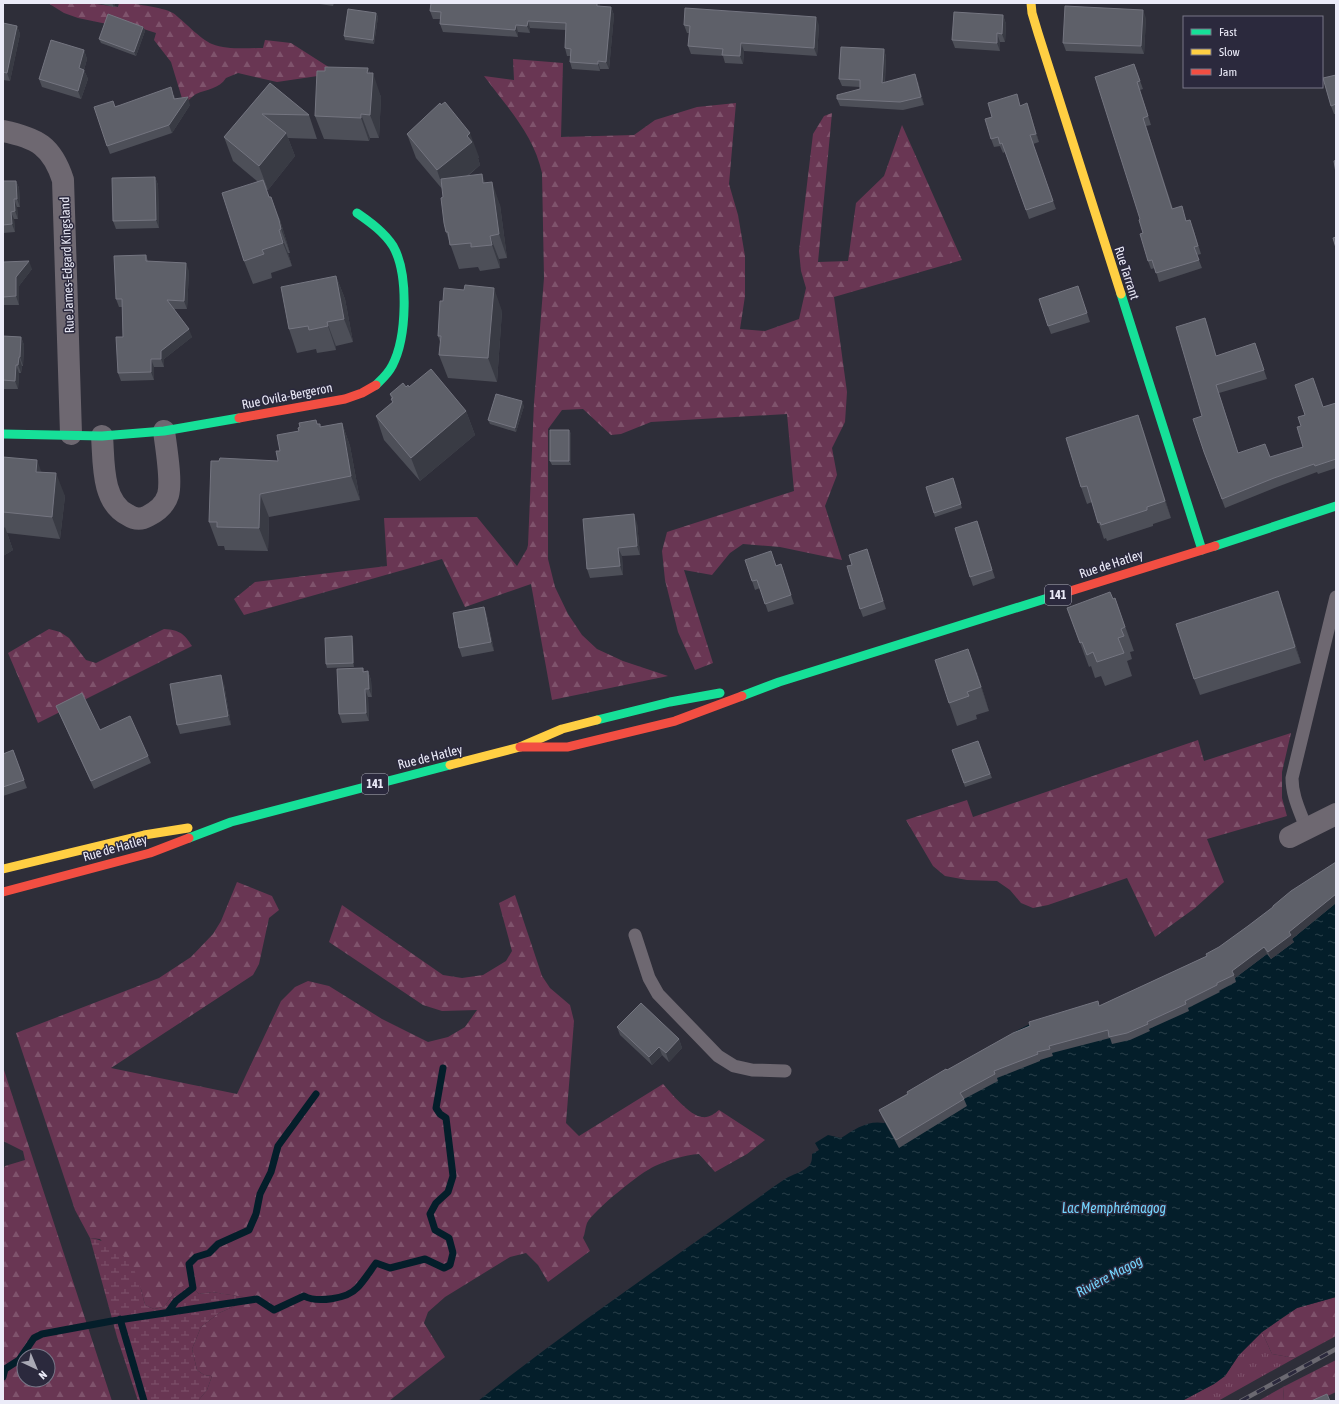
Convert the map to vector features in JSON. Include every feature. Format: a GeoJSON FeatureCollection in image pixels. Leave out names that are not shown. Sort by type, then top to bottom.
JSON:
{"type":"FeatureCollection","features":[{"type":"Feature","properties":{"kind":"main road","name":"Rue Tarrant"},"geometry":{"type":"LineString","coordinates":[[1031,3],[1032,13],[1038,33],[1202,550]]}},
{"type":"Feature","properties":{"kind":"main road","name":"Rue Ovila-Bergeron"},"geometry":{"type":"LineString","coordinates":[[3,434],[71,434],[102,436],[164,431],[345,399],[359,395],[373,388],[393,365],[399,351],[402,328],[404,285],[401,267],[395,251],[385,235],[372,223],[357,213]]}},
{"type":"Feature","properties":{"kind":"main road","name":"Rue de Hatley"},"geometry":{"type":"LineString","coordinates":[[520,747],[567,747],[675,721],[779,682],[1202,550],[1336,506]]}},
{"type":"Feature","properties":{"kind":"main road","name":"Rue de Hatley"},"geometry":{"type":"LineString","coordinates":[[3,870],[144,835],[231,822],[520,747],[562,729],[655,706],[779,682]]}},
{"type":"Feature","properties":{"kind":"main road","name":"Rue de Hatley"},"geometry":{"type":"LineString","coordinates":[[3,892],[150,853],[231,822]]}},
{"type":"Feature","properties":{"kind":"street","name":"Rue James-Edgard Kingsland"},"geometry":{"type":"LineString","coordinates":[[3,131],[22,135],[34,140],[44,147],[53,156],[63,180],[71,434]]}},
{"type":"Feature","properties":{"kind":"street"},"geometry":{"type":"LineString","coordinates":[[102,436],[107,492],[122,513],[133,518],[145,518],[162,506],[168,496],[170,485],[164,431]]}},
{"type":"Feature","properties":{"kind":"street"},"geometry":{"type":"LineString","coordinates":[[1298,832],[1322,822],[1336,814]]}},
{"type":"Feature","properties":{"kind":"lane"},"geometry":{"type":"LineString","coordinates":[[1298,832],[1295,800],[1292,790],[1292,778],[1336,597]]}},
{"type":"Feature","properties":{"kind":"lane"},"geometry":{"type":"LineString","coordinates":[[635,935],[649,978],[658,994],[718,1056],[734,1066],[785,1071]]}},
{"type":"Feature","properties":{"kind":"green space"},"geometry":{"type":"Polygon","coordinates":[[[48,3],[89,3],[118,7],[119,3],[124,3],[162,9],[173,13],[207,42],[212,44],[231,48],[263,48],[265,40],[291,43],[338,73],[277,82],[238,73],[226,78],[216,87],[196,94],[184,105],[171,62],[154,40],[156,33],[119,21],[107,24],[78,18],[64,13],[48,3]]]}},
{"type":"Feature","properties":{"kind":"green space"},"geometry":{"type":"Polygon","coordinates":[[[513,59],[563,63],[561,137],[634,135],[655,120],[697,107],[736,103],[729,184],[738,215],[745,256],[745,296],[740,329],[765,331],[799,319],[806,288],[801,271],[799,251],[813,134],[824,116],[832,113],[818,262],[848,261],[856,203],[884,176],[902,125],[962,260],[834,297],[847,392],[845,422],[832,448],[837,475],[825,506],[842,560],[780,547],[743,544],[730,553],[712,575],[684,570],[713,663],[695,670],[678,632],[665,580],[662,551],[667,532],[794,491],[787,414],[651,422],[621,434],[611,435],[583,409],[562,410],[548,429],[548,559],[555,587],[568,614],[582,635],[597,649],[623,661],[668,676],[552,700],[531,584],[465,607],[442,559],[244,615],[234,599],[255,582],[387,566],[384,518],[477,517],[517,566],[527,549],[534,403],[544,278],[542,173],[533,146],[519,122],[484,76],[514,80],[513,59]]]}},
{"type":"Feature","properties":{"kind":"green space"},"geometry":{"type":"Polygon","coordinates":[[[49,629],[60,632],[69,638],[86,660],[96,663],[164,629],[174,630],[181,633],[192,646],[38,723],[8,653],[49,629]]]}},
{"type":"Feature","properties":{"kind":"green space"},"geometry":{"type":"Polygon","coordinates":[[[1291,733],[1282,772],[1282,798],[1287,816],[1207,839],[1224,882],[1195,908],[1155,937],[1127,878],[1048,905],[1033,908],[1021,903],[1010,890],[997,881],[967,880],[945,876],[933,866],[906,820],[967,800],[973,817],[1198,740],[1204,761],[1291,733]]]}},
{"type":"Feature","properties":{"kind":"green space"},"geometry":{"type":"Polygon","coordinates":[[[237,882],[272,896],[279,910],[269,918],[259,964],[253,975],[111,1068],[237,1094],[281,1001],[295,987],[308,981],[329,986],[382,1019],[428,1042],[448,1037],[465,1027],[477,1010],[442,1011],[423,1005],[329,942],[342,905],[443,975],[462,978],[483,975],[506,961],[512,951],[499,903],[515,895],[542,976],[550,988],[570,1005],[574,1021],[566,1123],[579,1136],[663,1084],[681,1104],[697,1116],[707,1117],[719,1110],[765,1140],[747,1154],[715,1172],[699,1154],[677,1158],[648,1170],[618,1192],[591,1217],[587,1223],[583,1238],[590,1251],[548,1282],[538,1265],[526,1253],[510,1257],[445,1297],[428,1312],[424,1323],[445,1357],[389,1401],[198,1401],[207,1390],[212,1376],[204,1375],[197,1370],[192,1349],[201,1327],[219,1313],[242,1303],[256,1299],[212,1292],[199,1294],[193,1288],[176,1290],[164,1307],[154,1309],[145,1305],[141,1289],[100,1239],[90,1238],[75,1210],[16,1033],[159,978],[191,957],[213,934],[221,921],[237,882]]]}},
{"type":"Feature","properties":{"kind":"green space"},"geometry":{"type":"Polygon","coordinates":[[[3,1067],[112,1401],[3,1401],[3,1171],[5,1166],[25,1160],[23,1151],[3,1141],[3,1067]]]}},
{"type":"Feature","properties":{"kind":"green space"},"geometry":{"type":"Polygon","coordinates":[[[90,1238],[109,1244],[124,1256],[137,1275],[145,1305],[154,1309],[164,1307],[176,1290],[186,1284],[199,1294],[212,1292],[257,1299],[242,1303],[219,1313],[201,1327],[192,1349],[197,1370],[204,1375],[212,1376],[207,1390],[198,1401],[138,1401],[117,1337],[90,1238]]]}},
{"type":"Feature","properties":{"kind":"green space"},"geometry":{"type":"Polygon","coordinates":[[[1336,1297],[1336,1336],[1295,1358],[1272,1354],[1262,1332],[1297,1308],[1336,1297]]]}},
{"type":"Feature","properties":{"kind":"green space"},"geometry":{"type":"Polygon","coordinates":[[[1262,1332],[1272,1354],[1295,1358],[1218,1401],[1182,1401],[1214,1384],[1225,1376],[1239,1355],[1262,1332]]]}},
{"type":"Feature","properties":{"kind":"green space"},"geometry":{"type":"Polygon","coordinates":[[[1336,1360],[1336,1392],[1317,1401],[1284,1401],[1283,1387],[1336,1360]]]}},
{"type":"Feature","properties":{"kind":"green space"},"geometry":{"type":"Polygon","coordinates":[[[1283,1387],[1284,1401],[1258,1401],[1283,1387]]]}},
{"type":"Feature","properties":{"kind":"water","name":"Lac Memphrémagog"},"geometry":{"type":"Polygon","coordinates":[[[1336,871],[1336,1297],[1297,1308],[1262,1332],[1239,1355],[1225,1376],[1214,1384],[1182,1401],[478,1401],[544,1350],[646,1277],[785,1179],[807,1168],[811,1162],[812,1154],[819,1150],[815,1143],[828,1135],[841,1138],[867,1124],[878,1122],[884,1123],[989,1047],[1042,1018],[1073,1016],[1207,965],[1336,871]]]}},
{"type":"Feature","properties":{"kind":"building"},"geometry":{"type":"Polygon","coordinates":[[[431,3],[597,3],[597,6],[611,7],[606,62],[598,61],[598,64],[570,62],[571,49],[565,48],[566,23],[528,21],[527,26],[516,25],[515,30],[440,24],[441,12],[430,11],[431,3]]]}},
{"type":"Feature","properties":{"kind":"building"},"geometry":{"type":"Polygon","coordinates":[[[1065,6],[1143,10],[1141,46],[1063,43],[1065,6]]]}},
{"type":"Feature","properties":{"kind":"building"},"geometry":{"type":"Polygon","coordinates":[[[685,8],[816,17],[814,48],[741,43],[740,56],[722,55],[723,49],[688,46],[690,26],[684,25],[685,8]]]}},
{"type":"Feature","properties":{"kind":"building"},"geometry":{"type":"Polygon","coordinates":[[[348,9],[376,13],[373,40],[344,36],[348,9]]]}},
{"type":"Feature","properties":{"kind":"building"},"geometry":{"type":"Polygon","coordinates":[[[954,12],[1003,15],[1002,34],[997,33],[997,43],[952,40],[954,12]]]}},
{"type":"Feature","properties":{"kind":"building"},"geometry":{"type":"Polygon","coordinates":[[[108,14],[143,27],[134,52],[99,39],[108,14]]]}},
{"type":"Feature","properties":{"kind":"building"},"geometry":{"type":"Polygon","coordinates":[[[3,23],[17,26],[7,73],[3,72],[3,23]]]}},
{"type":"Feature","properties":{"kind":"building"},"geometry":{"type":"Polygon","coordinates":[[[51,40],[84,50],[79,68],[84,70],[78,91],[39,79],[51,40]]]}},
{"type":"Feature","properties":{"kind":"building"},"geometry":{"type":"Polygon","coordinates":[[[841,47],[884,49],[882,83],[915,74],[921,97],[900,102],[837,99],[837,95],[860,89],[860,80],[839,79],[841,47]]]}},
{"type":"Feature","properties":{"kind":"building"},"geometry":{"type":"Polygon","coordinates":[[[1134,64],[1140,81],[1137,82],[1148,116],[1143,118],[1172,209],[1182,206],[1186,221],[1190,220],[1198,246],[1194,247],[1199,260],[1156,273],[1152,260],[1148,261],[1140,234],[1143,233],[1140,219],[1095,77],[1134,64]]]}},
{"type":"Feature","properties":{"kind":"building"},"geometry":{"type":"Polygon","coordinates":[[[325,67],[368,68],[367,73],[373,73],[370,115],[361,114],[361,118],[315,116],[317,71],[325,71],[325,67]]]}},
{"type":"Feature","properties":{"kind":"building"},"geometry":{"type":"Polygon","coordinates":[[[1336,75],[1336,104],[1331,106],[1323,78],[1336,75]]]}},
{"type":"Feature","properties":{"kind":"building"},"geometry":{"type":"Polygon","coordinates":[[[270,83],[309,115],[262,114],[286,133],[259,166],[224,137],[270,83]]]}},
{"type":"Feature","properties":{"kind":"building"},"geometry":{"type":"Polygon","coordinates":[[[171,87],[174,99],[188,97],[169,125],[107,146],[94,107],[113,101],[115,107],[171,87]]]}},
{"type":"Feature","properties":{"kind":"building"},"geometry":{"type":"Polygon","coordinates":[[[1017,94],[1020,106],[1027,103],[1036,134],[1030,135],[1053,201],[1026,210],[1002,143],[1000,144],[998,137],[991,139],[985,119],[992,117],[988,103],[1017,94]]]}},
{"type":"Feature","properties":{"kind":"building"},"geometry":{"type":"Polygon","coordinates":[[[445,102],[470,133],[467,136],[472,142],[437,170],[407,134],[440,103],[441,105],[445,102]]]}},
{"type":"Feature","properties":{"kind":"building"},"geometry":{"type":"Polygon","coordinates":[[[1336,160],[1336,173],[1334,161],[1336,160]]]}},
{"type":"Feature","properties":{"kind":"building"},"geometry":{"type":"Polygon","coordinates":[[[482,174],[483,183],[492,182],[499,234],[490,236],[492,245],[471,247],[471,243],[450,245],[448,232],[446,232],[444,223],[441,198],[443,197],[441,179],[482,174]]]}},
{"type":"Feature","properties":{"kind":"building"},"geometry":{"type":"Polygon","coordinates":[[[155,177],[156,220],[113,221],[112,178],[155,177]]]}},
{"type":"Feature","properties":{"kind":"building"},"geometry":{"type":"Polygon","coordinates":[[[263,180],[279,220],[281,229],[279,230],[283,243],[262,250],[264,254],[244,261],[222,193],[263,180]]]}},
{"type":"Feature","properties":{"kind":"building"},"geometry":{"type":"Polygon","coordinates":[[[3,181],[16,181],[17,199],[14,199],[15,211],[11,212],[12,224],[3,225],[3,181]]]}},
{"type":"Feature","properties":{"kind":"building"},"geometry":{"type":"Polygon","coordinates":[[[1336,237],[1336,248],[1333,238],[1336,237]]]}},
{"type":"Feature","properties":{"kind":"building"},"geometry":{"type":"Polygon","coordinates":[[[146,255],[146,261],[186,263],[184,301],[167,300],[189,329],[161,351],[161,359],[151,359],[151,372],[118,373],[116,337],[123,337],[122,299],[116,299],[114,256],[146,255]]]}},
{"type":"Feature","properties":{"kind":"building"},"geometry":{"type":"Polygon","coordinates":[[[29,261],[16,277],[16,296],[3,297],[3,262],[29,261]]]}},
{"type":"Feature","properties":{"kind":"building"},"geometry":{"type":"Polygon","coordinates":[[[336,276],[344,319],[327,322],[328,326],[309,330],[308,326],[289,329],[281,287],[336,276]]]}},
{"type":"Feature","properties":{"kind":"building"},"geometry":{"type":"Polygon","coordinates":[[[465,285],[494,288],[488,358],[439,355],[441,336],[438,336],[440,301],[443,301],[444,288],[464,290],[465,285]]]}},
{"type":"Feature","properties":{"kind":"building"},"geometry":{"type":"Polygon","coordinates":[[[1078,286],[1087,313],[1048,326],[1039,299],[1078,286]]]}},
{"type":"Feature","properties":{"kind":"building"},"geometry":{"type":"Polygon","coordinates":[[[1205,318],[1216,356],[1255,343],[1264,370],[1216,385],[1238,453],[1265,444],[1270,457],[1303,447],[1297,427],[1301,426],[1298,417],[1305,415],[1295,385],[1313,378],[1323,407],[1336,403],[1336,459],[1315,466],[1314,464],[1274,478],[1222,499],[1193,419],[1202,416],[1176,327],[1205,318]]]}},
{"type":"Feature","properties":{"kind":"building"},"geometry":{"type":"Polygon","coordinates":[[[3,336],[21,337],[20,357],[18,365],[16,365],[15,381],[3,380],[3,336]]]}},
{"type":"Feature","properties":{"kind":"building"},"geometry":{"type":"Polygon","coordinates":[[[431,369],[466,411],[411,458],[376,416],[393,402],[391,399],[393,398],[390,394],[403,383],[406,387],[408,385],[409,387],[431,369]]]}},
{"type":"Feature","properties":{"kind":"building"},"geometry":{"type":"Polygon","coordinates":[[[496,394],[522,401],[515,428],[488,420],[496,394]]]}},
{"type":"Feature","properties":{"kind":"building"},"geometry":{"type":"Polygon","coordinates":[[[1138,415],[1165,501],[1147,507],[1147,510],[1101,525],[1100,522],[1098,523],[1087,486],[1081,487],[1066,438],[1138,415]]]}},
{"type":"Feature","properties":{"kind":"building"},"geometry":{"type":"Polygon","coordinates":[[[316,420],[317,424],[320,424],[320,427],[342,423],[351,476],[260,494],[259,528],[217,527],[217,522],[209,522],[211,461],[219,461],[220,458],[278,461],[276,451],[280,451],[277,435],[299,431],[299,423],[316,420]]]}},
{"type":"Feature","properties":{"kind":"building"},"geometry":{"type":"Polygon","coordinates":[[[550,430],[569,430],[569,461],[550,461],[550,430]]]}},
{"type":"Feature","properties":{"kind":"building"},"geometry":{"type":"Polygon","coordinates":[[[3,457],[37,460],[36,472],[56,473],[52,517],[3,512],[3,457]]]}},
{"type":"Feature","properties":{"kind":"building"},"geometry":{"type":"Polygon","coordinates":[[[953,478],[961,504],[934,513],[926,487],[953,478]]]}},
{"type":"Feature","properties":{"kind":"building"},"geometry":{"type":"Polygon","coordinates":[[[634,514],[637,546],[618,548],[620,566],[587,569],[583,519],[634,514]]]}},
{"type":"Feature","properties":{"kind":"building"},"geometry":{"type":"Polygon","coordinates":[[[977,521],[992,570],[970,577],[955,528],[977,521]]]}},
{"type":"Feature","properties":{"kind":"building"},"geometry":{"type":"Polygon","coordinates":[[[867,549],[883,601],[860,609],[847,566],[852,565],[849,555],[867,549]]]}},
{"type":"Feature","properties":{"kind":"building"},"geometry":{"type":"Polygon","coordinates":[[[771,551],[776,566],[781,564],[791,595],[765,604],[757,580],[752,581],[745,560],[771,551]]]}},
{"type":"Feature","properties":{"kind":"building"},"geometry":{"type":"Polygon","coordinates":[[[1278,591],[1295,647],[1194,679],[1176,624],[1278,591]]]}},
{"type":"Feature","properties":{"kind":"building"},"geometry":{"type":"Polygon","coordinates":[[[1110,592],[1113,599],[1115,598],[1125,627],[1121,629],[1124,636],[1118,638],[1124,653],[1097,662],[1093,652],[1087,655],[1082,642],[1080,643],[1067,608],[1110,592]]]}},
{"type":"Feature","properties":{"kind":"building"},"geometry":{"type":"Polygon","coordinates":[[[484,607],[491,642],[459,648],[453,613],[484,607]]]}},
{"type":"Feature","properties":{"kind":"building"},"geometry":{"type":"Polygon","coordinates":[[[352,636],[353,663],[326,664],[325,638],[352,636]]]}},
{"type":"Feature","properties":{"kind":"building"},"geometry":{"type":"Polygon","coordinates":[[[968,649],[981,687],[967,692],[969,696],[949,703],[935,660],[968,649]]]}},
{"type":"Feature","properties":{"kind":"building"},"geometry":{"type":"Polygon","coordinates":[[[363,668],[363,672],[368,671],[369,689],[365,689],[366,713],[339,714],[337,669],[363,668]]]}},
{"type":"Feature","properties":{"kind":"building"},"geometry":{"type":"Polygon","coordinates":[[[221,675],[228,716],[177,725],[170,684],[221,675]]]}},
{"type":"Feature","properties":{"kind":"building"},"geometry":{"type":"Polygon","coordinates":[[[82,693],[100,730],[130,716],[148,756],[91,781],[56,706],[82,693]]]}},
{"type":"Feature","properties":{"kind":"building"},"geometry":{"type":"Polygon","coordinates":[[[978,741],[990,774],[964,783],[952,750],[978,741]]]}},
{"type":"Feature","properties":{"kind":"building"},"geometry":{"type":"Polygon","coordinates":[[[13,750],[24,780],[3,787],[3,754],[13,750]]]}},
{"type":"Feature","properties":{"kind":"building"},"geometry":{"type":"Polygon","coordinates":[[[1336,862],[1336,894],[1289,932],[1291,935],[1268,952],[1264,947],[1232,971],[1234,975],[1185,1001],[1186,1004],[1127,1033],[1109,1037],[1108,1030],[1049,1046],[1050,1049],[1037,1052],[1038,1054],[994,1071],[995,1074],[960,1093],[964,1099],[896,1140],[879,1110],[908,1094],[907,1092],[1013,1033],[1030,1026],[1029,1022],[1098,1001],[1099,1006],[1207,956],[1206,954],[1219,947],[1248,926],[1291,891],[1336,862]]]}},
{"type":"Feature","properties":{"kind":"building"},"geometry":{"type":"Polygon","coordinates":[[[641,1003],[679,1039],[666,1053],[659,1047],[649,1057],[617,1027],[641,1003]]]}},
{"type":"Feature","properties":{"kind":"building"},"geometry":{"type":"Polygon","coordinates":[[[1327,1394],[1330,1401],[1311,1401],[1327,1394]]]}},
{"type":"Feature","properties":{"kind":"waterway"},"geometry":{"type":"LineString","coordinates":[[3,1377],[5,1369],[19,1360],[34,1338],[42,1334],[112,1321],[257,1299],[274,1310],[304,1296],[316,1299],[332,1299],[346,1295],[360,1285],[376,1263],[390,1268],[425,1259],[444,1268],[450,1265],[453,1253],[449,1238],[435,1230],[430,1214],[436,1203],[448,1192],[453,1176],[446,1118],[440,1114],[436,1108],[443,1068]]}},
{"type":"Feature","properties":{"kind":"waterway"},"geometry":{"type":"LineString","coordinates":[[168,1312],[176,1301],[193,1288],[189,1264],[196,1257],[209,1253],[218,1244],[249,1230],[256,1214],[260,1194],[271,1172],[278,1146],[316,1094]]}},
{"type":"Feature","properties":{"kind":"waterway"},"geometry":{"type":"LineString","coordinates":[[120,1319],[144,1401]]}},
{"type":"Feature","properties":{"kind":"railway"},"geometry":{"type":"LineString","coordinates":[[1241,1401],[1336,1349]]}},
{"type":"Feature","properties":{"kind":"traffic: fast"},"geometry":{"type":"LineString","coordinates":[[357,213],[381,232],[393,246],[402,273],[404,289],[403,323],[397,354],[389,372],[376,385]]}},
{"type":"Feature","properties":{"kind":"traffic: fast"},"geometry":{"type":"LineString","coordinates":[[1121,294],[1202,550]]}},
{"type":"Feature","properties":{"kind":"traffic: fast"},"geometry":{"type":"LineString","coordinates":[[3,434],[102,436],[164,431],[239,418]]}},
{"type":"Feature","properties":{"kind":"traffic: fast"},"geometry":{"type":"LineString","coordinates":[[1215,546],[1336,506]]}},
{"type":"Feature","properties":{"kind":"traffic: fast"},"geometry":{"type":"LineString","coordinates":[[742,696],[779,682],[1067,592]]}},
{"type":"Feature","properties":{"kind":"traffic: fast"},"geometry":{"type":"LineString","coordinates":[[597,720],[670,702],[720,693]]}},
{"type":"Feature","properties":{"kind":"traffic: fast"},"geometry":{"type":"LineString","coordinates":[[189,838],[231,822],[450,765]]}},
{"type":"Feature","properties":{"kind":"traffic: slow"},"geometry":{"type":"LineString","coordinates":[[1031,3],[1032,13],[1038,33],[1121,294]]}},
{"type":"Feature","properties":{"kind":"traffic: slow"},"geometry":{"type":"LineString","coordinates":[[450,765],[520,747],[562,729],[597,720]]}},
{"type":"Feature","properties":{"kind":"traffic: slow"},"geometry":{"type":"LineString","coordinates":[[3,869],[144,835],[188,828]]}},
{"type":"Feature","properties":{"kind":"traffic: jam"},"geometry":{"type":"LineString","coordinates":[[239,418],[345,399],[362,393],[376,385]]}},
{"type":"Feature","properties":{"kind":"traffic: jam"},"geometry":{"type":"LineString","coordinates":[[1067,592],[1215,546]]}},
{"type":"Feature","properties":{"kind":"traffic: jam"},"geometry":{"type":"LineString","coordinates":[[520,747],[567,747],[675,721],[742,696]]}},
{"type":"Feature","properties":{"kind":"traffic: jam"},"geometry":{"type":"LineString","coordinates":[[3,892],[150,853],[189,838]]}},
{"type":"Feature","properties":{"kind":"water label","name":"Rivière Magog"},"geometry":{"type":"Point","coordinates":[1109,1276]}}]}
